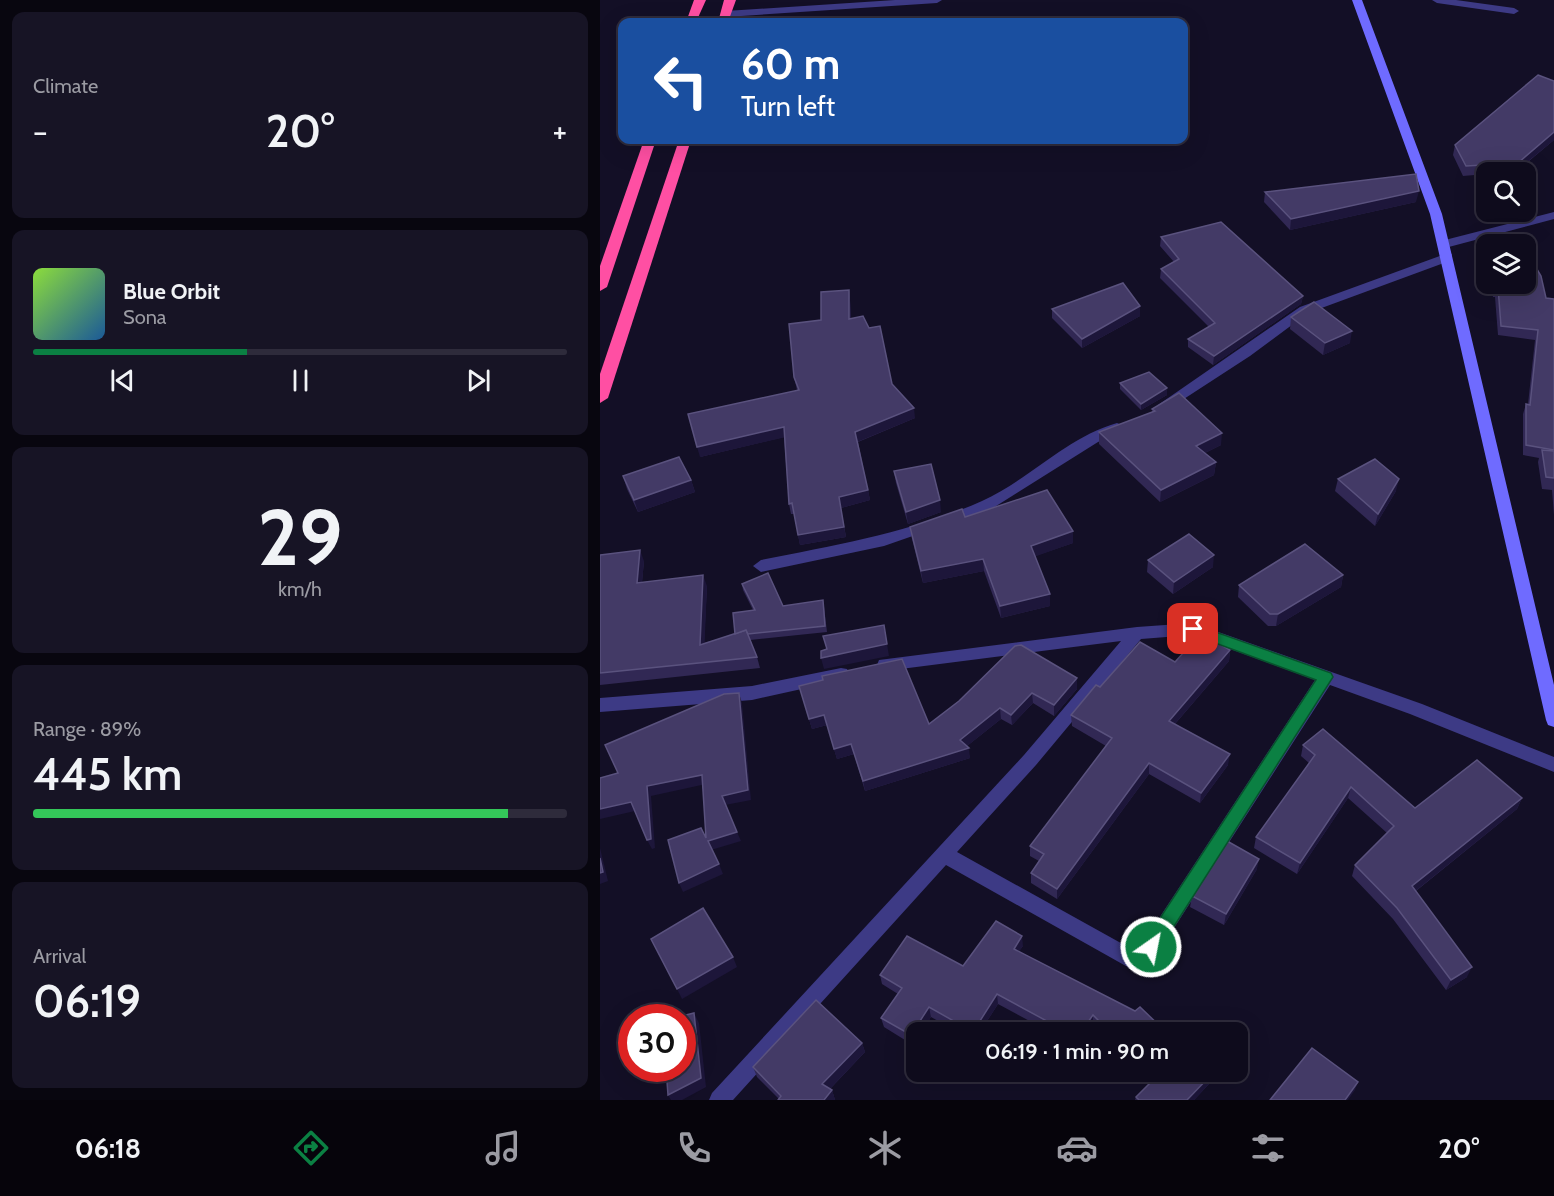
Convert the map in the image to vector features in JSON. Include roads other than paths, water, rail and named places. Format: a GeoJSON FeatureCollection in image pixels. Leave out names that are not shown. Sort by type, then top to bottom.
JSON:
{"type":"FeatureCollection","features":[{"type":"Feature","properties":{"kind":"highway"},"geometry":{"type":"LineString","coordinates":[[693,18],[700,0]]}},
{"type":"Feature","properties":{"kind":"highway"},"geometry":{"type":"LineString","coordinates":[[724,18],[730,0]]}},
{"type":"Feature","properties":{"kind":"highway"},"geometry":{"type":"LineString","coordinates":[[600,287],[649,144]]}},
{"type":"Feature","properties":{"kind":"highway"},"geometry":{"type":"LineString","coordinates":[[600,398],[684,144]]}},
{"type":"Feature","properties":{"kind":"street"},"geometry":{"type":"LineString","coordinates":[[724,18],[937,0]]}},
{"type":"Feature","properties":{"kind":"street"},"geometry":{"type":"LineString","coordinates":[[1358,0],[1436,214],[1554,720]]}},
{"type":"Feature","properties":{"kind":"street"},"geometry":{"type":"LineString","coordinates":[[1437,0],[1514,10]]}},
{"type":"Feature","properties":{"kind":"street"},"geometry":{"type":"LineString","coordinates":[[1154,412],[1245,353],[1304,310],[1446,251],[1554,215]]}},
{"type":"Feature","properties":{"kind":"street"},"geometry":{"type":"LineString","coordinates":[[761,566],[885,541],[988,504],[1094,439],[1133,421]]}},
{"type":"Feature","properties":{"kind":"street"},"geometry":{"type":"LineString","coordinates":[[600,705],[752,693],[901,662],[1137,633],[1193,629],[1416,709],[1554,765]]}},
{"type":"Feature","properties":{"kind":"street"},"geometry":{"type":"LineString","coordinates":[[719,1100],[1030,760],[1137,633]]}},
{"type":"Feature","properties":{"kind":"street"},"geometry":{"type":"LineString","coordinates":[[944,854],[1140,964],[1326,677]]}}]}
